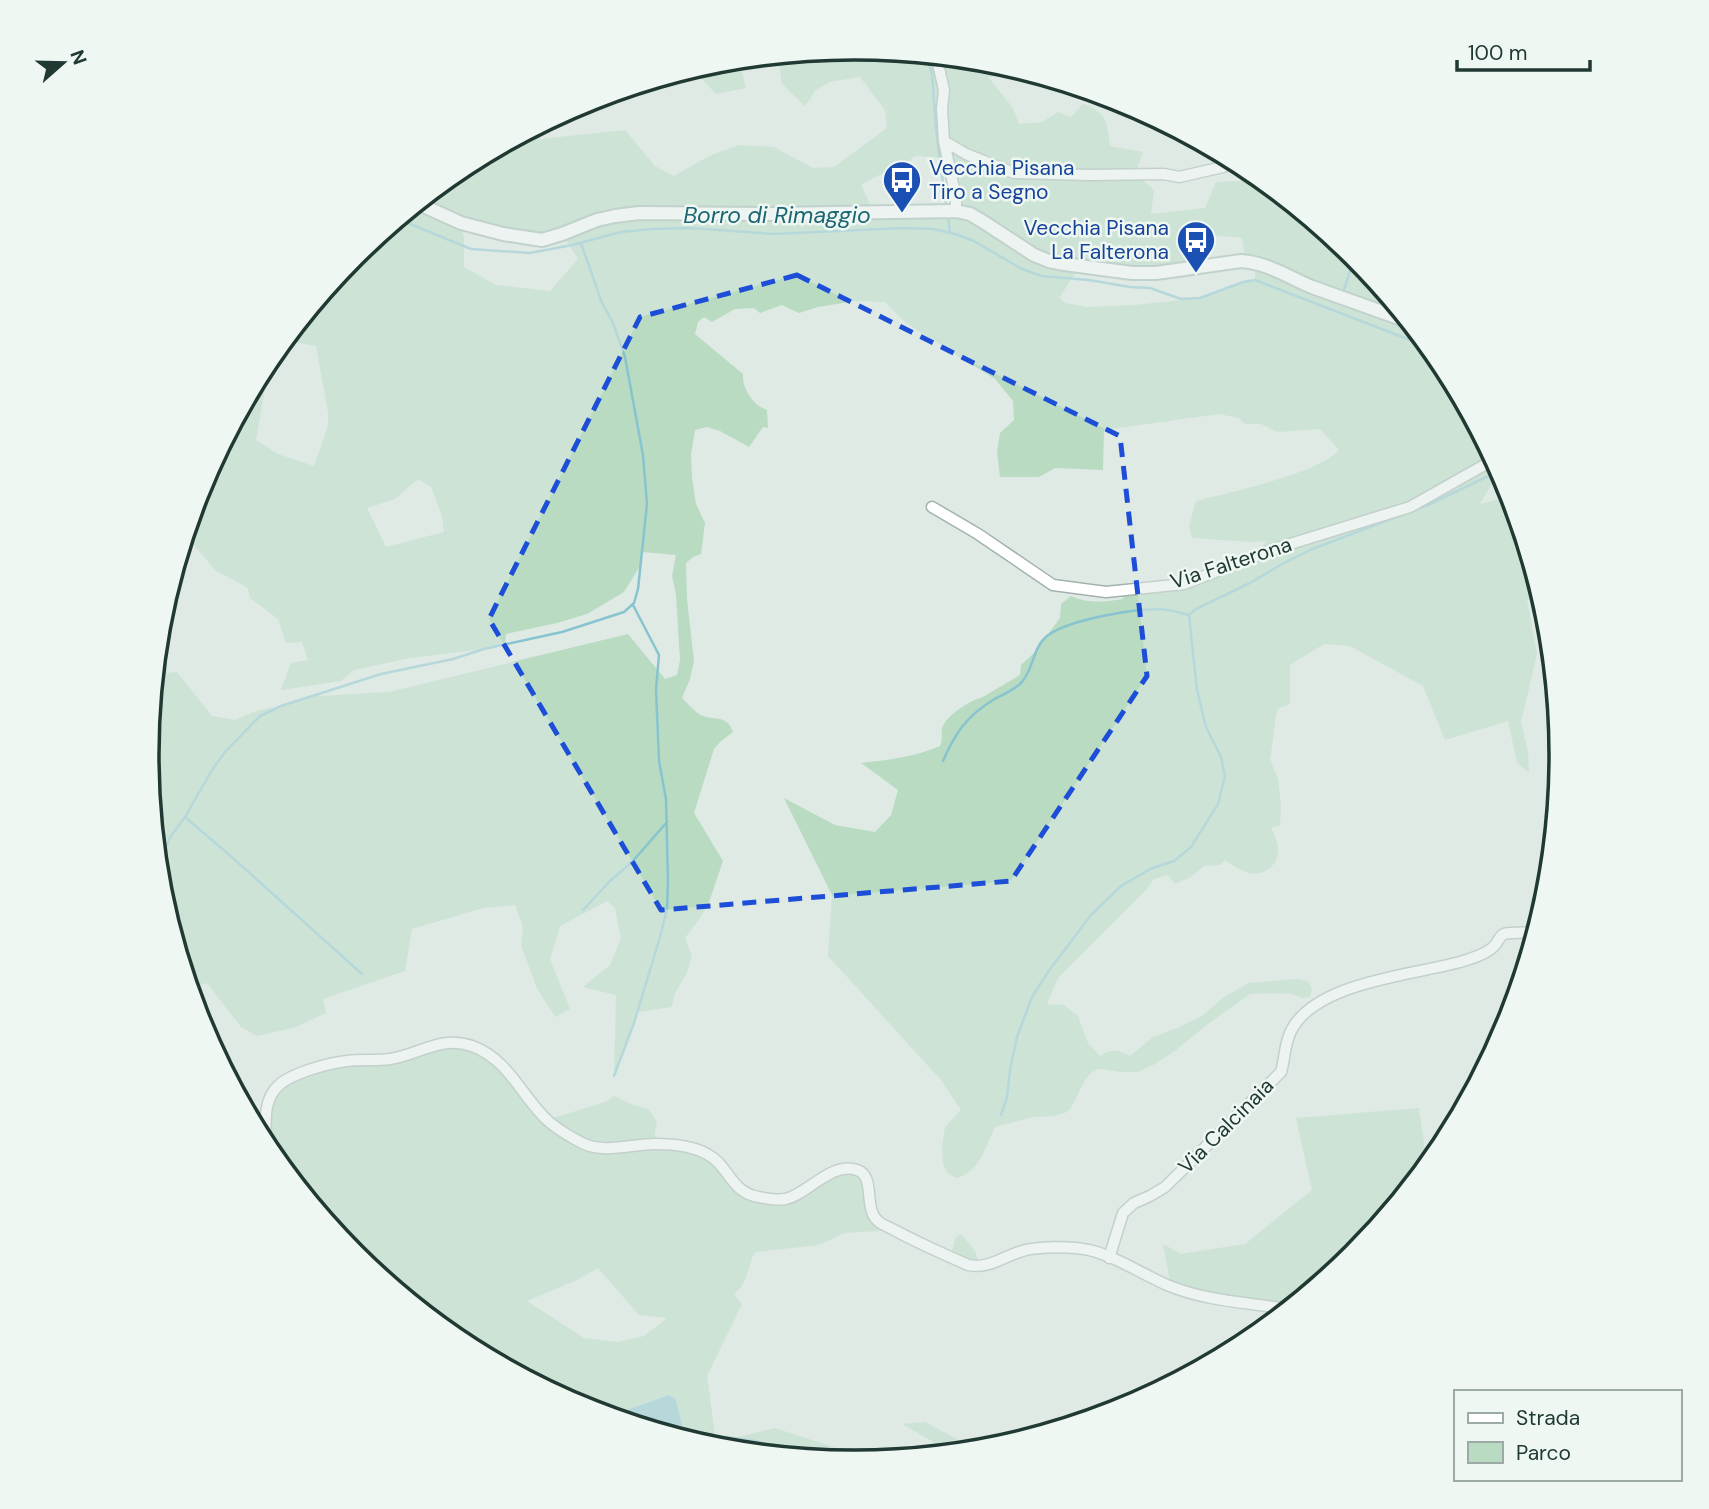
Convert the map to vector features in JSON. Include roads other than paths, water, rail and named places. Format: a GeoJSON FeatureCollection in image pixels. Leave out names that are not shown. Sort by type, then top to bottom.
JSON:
{"type":"FeatureCollection","features":[{"type":"Feature","properties":{"kind":"main road"},"geometry":{"type":"LineString","coordinates":[[426,207],[461,223],[503,234],[542,240],[597,220],[639,213],[956,211],[970,214],[1034,255],[1049,261],[1132,273],[1156,273],[1241,261],[1255,262],[1309,286],[1393,315]]}},
{"type":"Feature","properties":{"kind":"street"},"geometry":{"type":"LineString","coordinates":[[938,64],[944,90],[944,141],[956,198],[956,211]]}},
{"type":"Feature","properties":{"kind":"street"},"geometry":{"type":"LineString","coordinates":[[944,141],[1014,173],[1090,176],[1164,174],[1179,177],[1224,166]]}},
{"type":"Feature","properties":{"kind":"street","name":"Via Falterona"},"geometry":{"type":"LineString","coordinates":[[932,507],[978,534],[1053,585],[1106,592],[1184,584],[1273,548],[1410,507],[1486,464]]}},
{"type":"Feature","properties":{"kind":"street","name":"Via Calcinaia"},"geometry":{"type":"LineString","coordinates":[[1109,1258],[1123,1213],[1134,1203],[1164,1187],[1281,1072],[1291,1031],[1300,1018],[1326,998],[1363,984],[1462,961],[1495,946],[1505,934],[1526,933]]}},
{"type":"Feature","properties":{"kind":"street"},"geometry":{"type":"LineString","coordinates":[[266,1123],[266,1109],[271,1094],[279,1084],[293,1077],[347,1061],[391,1059],[447,1042],[471,1045],[494,1057],[547,1120],[583,1143],[598,1147],[655,1144],[683,1147],[708,1154],[737,1187],[749,1195],[770,1199],[786,1199],[800,1193],[819,1178],[841,1170],[855,1169],[866,1178],[870,1209],[877,1221],[968,1265],[986,1266],[1032,1248],[1088,1250],[1168,1286],[1198,1295],[1276,1307]]}},
{"type":"Feature","properties":{"kind":"water"},"geometry":{"type":"Polygon","coordinates":[[[669,1395],[676,1399],[682,1428],[631,1413],[625,1411],[669,1395]]]}},
{"type":"Feature","properties":{"kind":"waterway"},"geometry":{"type":"LineString","coordinates":[[929,64],[946,206]]}},
{"type":"Feature","properties":{"kind":"waterway"},"geometry":{"type":"LineString","coordinates":[[948,216],[950,233]]}},
{"type":"Feature","properties":{"kind":"waterway","name":"Borro di Rimaggio"},"geometry":{"type":"LineString","coordinates":[[407,223],[471,249],[530,253],[621,232],[653,229],[690,228],[774,234],[933,229],[974,241],[1020,268],[1041,276],[1150,288],[1181,299],[1200,298],[1255,280],[1413,341]]}},
{"type":"Feature","properties":{"kind":"waterway"},"geometry":{"type":"LineString","coordinates":[[165,848],[212,770],[225,752],[260,716],[281,706],[381,674],[562,632],[624,612],[634,603],[638,589],[647,504],[643,455],[625,357],[581,243]]}},
{"type":"Feature","properties":{"kind":"waterway"},"geometry":{"type":"LineString","coordinates":[[1343,293],[1351,268]]}},
{"type":"Feature","properties":{"kind":"waterway"},"geometry":{"type":"LineString","coordinates":[[1189,615],[1310,550],[1428,505],[1491,475]]}},
{"type":"Feature","properties":{"kind":"waterway"},"geometry":{"type":"LineString","coordinates":[[614,1076],[634,1023],[667,909],[666,799],[659,761],[656,689],[659,655],[633,605]]}},
{"type":"Feature","properties":{"kind":"waterway"},"geometry":{"type":"LineString","coordinates":[[943,761],[963,726],[984,706],[1021,683],[1042,641],[1057,630],[1105,615],[1141,610],[1168,610],[1189,615]]}},
{"type":"Feature","properties":{"kind":"waterway"},"geometry":{"type":"LineString","coordinates":[[1001,1115],[1007,1097],[1017,1037],[1032,997],[1048,972],[1091,915],[1121,886],[1150,869],[1174,861],[1191,847],[1218,804],[1225,776],[1221,757],[1206,727],[1197,690],[1189,615]]}},
{"type":"Feature","properties":{"kind":"waterway"},"geometry":{"type":"LineString","coordinates":[[185,817],[362,974]]}},
{"type":"Feature","properties":{"kind":"waterway"},"geometry":{"type":"LineString","coordinates":[[583,910],[632,862],[667,822]]}},
{"type":"Feature","properties":{"kind":"waterway"},"geometry":{"type":"LineString","coordinates":[[719,1436],[766,1444]]}},
{"type":"Feature","properties":{"kind":"place","name":"Vecchia Pisana Tiro a Segno"},"geometry":{"type":"Point","coordinates":[902,214]}},
{"type":"Feature","properties":{"kind":"place","name":"Vecchia Pisana La Falterona"},"geometry":{"type":"Point","coordinates":[1196,274]}}]}
